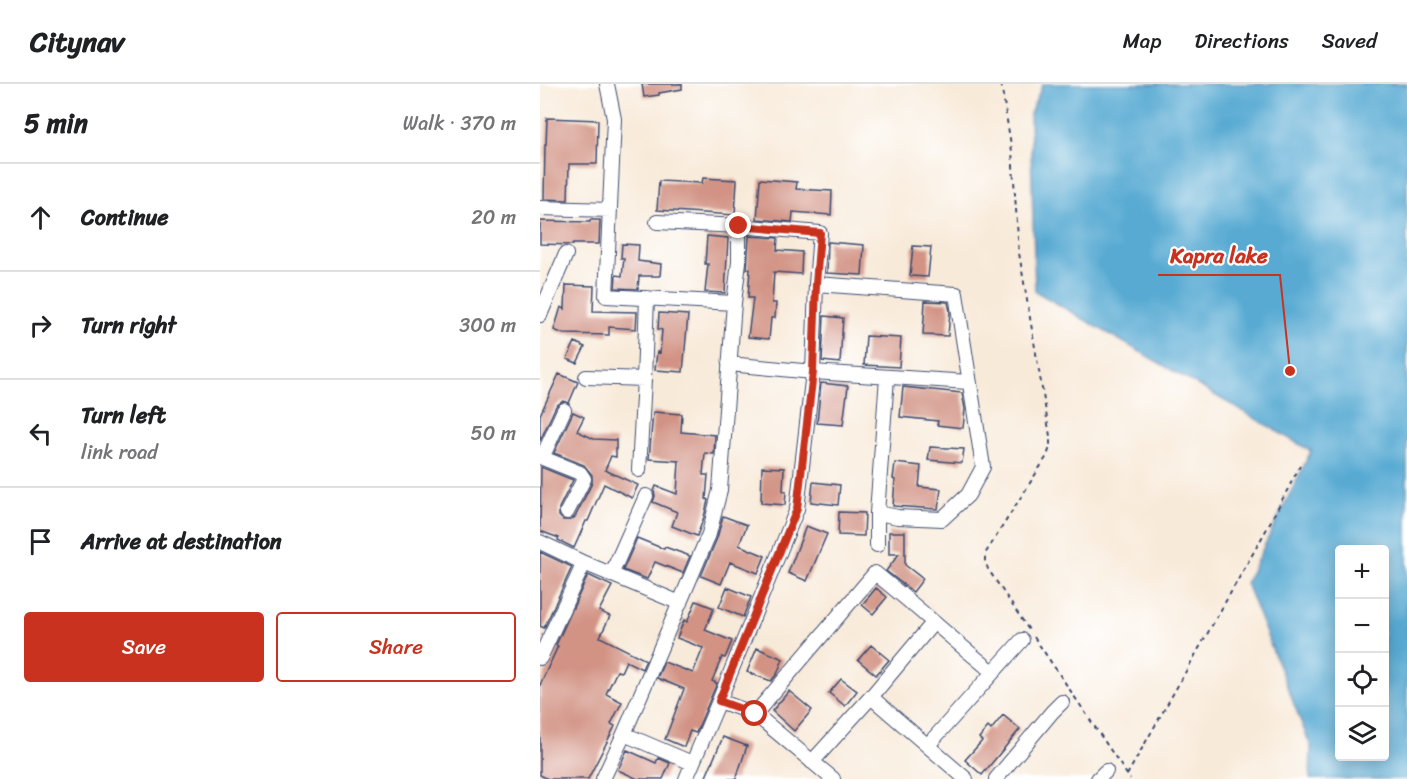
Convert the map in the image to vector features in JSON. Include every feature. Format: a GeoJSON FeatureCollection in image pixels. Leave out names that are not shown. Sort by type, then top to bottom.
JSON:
{"type":"FeatureCollection","features":[{"type":"Feature","properties":{"kind":"street"},"geometry":{"type":"LineString","coordinates":[[607,84],[614,119],[606,296],[734,303]]}},
{"type":"Feature","properties":{"kind":"street"},"geometry":{"type":"LineString","coordinates":[[540,208],[610,210]]}},
{"type":"Feature","properties":{"kind":"street"},"geometry":{"type":"LineString","coordinates":[[657,222],[820,233],[813,372],[797,509],[686,779]]}},
{"type":"Feature","properties":{"kind":"street"},"geometry":{"type":"LineString","coordinates":[[603,779],[710,534],[720,490],[739,262],[739,226]]}},
{"type":"Feature","properties":{"kind":"street"},"geometry":{"type":"LineString","coordinates":[[540,315],[566,254]]}},
{"type":"Feature","properties":{"kind":"street"},"geometry":{"type":"LineString","coordinates":[[816,284],[956,294],[983,467],[968,495],[942,519],[898,517],[877,513]]}},
{"type":"Feature","properties":{"kind":"street"},"geometry":{"type":"LineString","coordinates":[[639,470],[646,298]]}},
{"type":"Feature","properties":{"kind":"street"},"geometry":{"type":"LineString","coordinates":[[729,364],[969,382]]}},
{"type":"Feature","properties":{"kind":"street"},"geometry":{"type":"LineString","coordinates":[[586,377],[644,379]]}},
{"type":"Feature","properties":{"kind":"street"},"geometry":{"type":"LineString","coordinates":[[877,545],[877,513],[887,377]]}},
{"type":"Feature","properties":{"kind":"street"},"geometry":{"type":"LineString","coordinates":[[564,410],[541,458],[583,476],[584,479],[567,512]]}},
{"type":"Feature","properties":{"kind":"street"},"geometry":{"type":"LineString","coordinates":[[610,575],[646,495]]}},
{"type":"Feature","properties":{"kind":"street"},"geometry":{"type":"LineString","coordinates":[[540,542],[610,575],[680,603]]}},
{"type":"Feature","properties":{"kind":"street"},"geometry":{"type":"LineString","coordinates":[[540,658],[584,563]]}},
{"type":"Feature","properties":{"kind":"street"},"geometry":{"type":"LineString","coordinates":[[755,714],[875,573],[993,672]]}},
{"type":"Feature","properties":{"kind":"street"},"geometry":{"type":"LineString","coordinates":[[812,762],[871,697],[933,623]]}},
{"type":"Feature","properties":{"kind":"street"},"geometry":{"type":"LineString","coordinates":[[928,745],[1022,640]]}},
{"type":"Feature","properties":{"kind":"street"},"geometry":{"type":"LineString","coordinates":[[871,697],[966,779]]}},
{"type":"Feature","properties":{"kind":"street"},"geometry":{"type":"LineString","coordinates":[[719,701],[755,714],[833,779]]}},
{"type":"Feature","properties":{"kind":"street"},"geometry":{"type":"LineString","coordinates":[[996,779],[1062,702]]}},
{"type":"Feature","properties":{"kind":"street"},"geometry":{"type":"LineString","coordinates":[[624,734],[693,763]]}},
{"type":"Feature","properties":{"kind":"path"},"geometry":{"type":"LineString","coordinates":[[1001,84],[1012,151],[1019,253],[1050,447],[1047,456],[985,554],[985,561],[1017,613],[1130,779]]}},
{"type":"Feature","properties":{"kind":"path"},"geometry":{"type":"LineString","coordinates":[[1127,775],[1264,534],[1300,466]]}},
{"type":"Feature","properties":{"kind":"water"},"geometry":{"type":"Polygon","coordinates":[[[1043,84],[1407,84],[1407,779],[1310,779],[1311,747],[1246,583],[1311,451],[1035,291],[1030,114],[1043,84]]]}},
{"type":"Feature","properties":{"kind":"building"},"geometry":{"type":"Polygon","coordinates":[[[642,84],[682,84],[682,89],[644,97],[642,84]]]}},
{"type":"Feature","properties":{"kind":"building"},"geometry":{"type":"Polygon","coordinates":[[[547,118],[598,120],[597,164],[569,164],[568,200],[544,199],[547,118]]]}},
{"type":"Feature","properties":{"kind":"building"},"geometry":{"type":"Polygon","coordinates":[[[703,178],[737,180],[735,215],[657,210],[659,181],[702,183],[703,178]]]}},
{"type":"Feature","properties":{"kind":"building"},"geometry":{"type":"Polygon","coordinates":[[[760,179],[797,182],[796,189],[832,191],[831,215],[793,212],[792,222],[757,219],[760,179]]]}},
{"type":"Feature","properties":{"kind":"building"},"geometry":{"type":"Polygon","coordinates":[[[590,220],[600,220],[599,244],[540,244],[540,221],[590,222],[590,220]]]}},
{"type":"Feature","properties":{"kind":"building"},"geometry":{"type":"Polygon","coordinates":[[[707,236],[728,238],[725,293],[705,292],[708,264],[705,264],[707,236]]]}},
{"type":"Feature","properties":{"kind":"building"},"geometry":{"type":"Polygon","coordinates":[[[749,236],[778,238],[777,250],[802,252],[801,274],[774,272],[772,303],[776,303],[775,318],[771,318],[769,339],[748,337],[753,298],[748,298],[749,236]]]}},
{"type":"Feature","properties":{"kind":"building"},"geometry":{"type":"Polygon","coordinates":[[[828,242],[864,245],[862,275],[827,273],[828,242]]]}},
{"type":"Feature","properties":{"kind":"building"},"geometry":{"type":"Polygon","coordinates":[[[622,244],[639,245],[638,261],[661,264],[660,276],[639,276],[638,289],[615,288],[616,275],[622,276],[624,258],[621,258],[622,244]]]}},
{"type":"Feature","properties":{"kind":"building"},"geometry":{"type":"Polygon","coordinates":[[[913,246],[931,247],[928,277],[910,276],[913,246]]]}},
{"type":"Feature","properties":{"kind":"building"},"geometry":{"type":"Polygon","coordinates":[[[566,285],[594,286],[593,311],[637,312],[636,329],[609,327],[609,335],[564,334],[554,330],[561,307],[565,309],[566,285]]]}},
{"type":"Feature","properties":{"kind":"building"},"geometry":{"type":"Polygon","coordinates":[[[925,301],[948,302],[950,311],[948,336],[923,335],[925,301]]]}},
{"type":"Feature","properties":{"kind":"building"},"geometry":{"type":"Polygon","coordinates":[[[659,313],[688,315],[683,372],[655,370],[657,352],[660,353],[662,330],[658,329],[659,313]]]}},
{"type":"Feature","properties":{"kind":"building"},"geometry":{"type":"Polygon","coordinates":[[[824,316],[843,318],[840,363],[822,361],[824,316]]]}},
{"type":"Feature","properties":{"kind":"building"},"geometry":{"type":"Polygon","coordinates":[[[866,336],[901,338],[899,367],[864,365],[866,336]]]}},
{"type":"Feature","properties":{"kind":"building"},"geometry":{"type":"Polygon","coordinates":[[[575,342],[585,347],[577,363],[567,359],[575,342]]]}},
{"type":"Feature","properties":{"kind":"building"},"geometry":{"type":"Polygon","coordinates":[[[559,374],[578,382],[569,403],[563,401],[556,406],[540,441],[540,415],[559,374]]]}},
{"type":"Feature","properties":{"kind":"building"},"geometry":{"type":"Polygon","coordinates":[[[821,383],[848,386],[843,425],[817,423],[821,383]]]}},
{"type":"Feature","properties":{"kind":"building"},"geometry":{"type":"Polygon","coordinates":[[[903,387],[962,393],[965,409],[963,428],[937,425],[938,421],[900,417],[903,387]]]}},
{"type":"Feature","properties":{"kind":"building"},"geometry":{"type":"Polygon","coordinates":[[[573,412],[584,417],[577,431],[594,439],[616,440],[616,457],[611,456],[605,470],[638,485],[632,498],[604,484],[574,548],[558,540],[559,538],[540,531],[541,467],[573,480],[559,508],[559,516],[563,520],[571,520],[575,517],[592,483],[592,475],[584,465],[554,453],[573,412]]]}},
{"type":"Feature","properties":{"kind":"building"},"geometry":{"type":"Polygon","coordinates":[[[653,412],[682,414],[681,432],[715,435],[714,454],[705,453],[703,475],[708,475],[706,499],[708,500],[697,536],[672,526],[677,512],[653,502],[656,486],[677,494],[679,461],[649,459],[653,412]]]}},
{"type":"Feature","properties":{"kind":"building"},"geometry":{"type":"Polygon","coordinates":[[[930,447],[964,449],[962,463],[928,460],[930,447]]]}},
{"type":"Feature","properties":{"kind":"building"},"geometry":{"type":"Polygon","coordinates":[[[895,463],[921,466],[919,487],[941,489],[938,509],[893,506],[895,463]]]}},
{"type":"Feature","properties":{"kind":"building"},"geometry":{"type":"Polygon","coordinates":[[[762,467],[784,468],[785,505],[761,503],[762,467]]]}},
{"type":"Feature","properties":{"kind":"building"},"geometry":{"type":"Polygon","coordinates":[[[813,482],[840,485],[838,505],[811,502],[813,482]]]}},
{"type":"Feature","properties":{"kind":"building"},"geometry":{"type":"Polygon","coordinates":[[[839,512],[865,513],[864,536],[838,535],[839,512]]]}},
{"type":"Feature","properties":{"kind":"building"},"geometry":{"type":"Polygon","coordinates":[[[723,516],[747,525],[739,545],[765,556],[758,573],[730,562],[721,584],[701,576],[717,538],[723,516]]]}},
{"type":"Feature","properties":{"kind":"building"},"geometry":{"type":"Polygon","coordinates":[[[806,526],[827,534],[807,581],[788,573],[806,526]]]}},
{"type":"Feature","properties":{"kind":"building"},"geometry":{"type":"Polygon","coordinates":[[[889,532],[905,532],[905,565],[923,579],[913,592],[886,571],[899,554],[889,554],[889,532]]]}},
{"type":"Feature","properties":{"kind":"building"},"geometry":{"type":"Polygon","coordinates":[[[637,538],[690,556],[683,573],[655,562],[647,579],[623,570],[637,538]]]}},
{"type":"Feature","properties":{"kind":"building"},"geometry":{"type":"Polygon","coordinates":[[[540,552],[572,567],[544,628],[540,626],[540,552]]]}},
{"type":"Feature","properties":{"kind":"building"},"geometry":{"type":"Polygon","coordinates":[[[588,575],[612,586],[599,611],[610,616],[600,637],[646,660],[642,669],[626,661],[621,672],[617,671],[606,694],[622,702],[611,724],[615,726],[588,779],[548,779],[540,775],[540,685],[588,575]]]}},
{"type":"Feature","properties":{"kind":"building"},"geometry":{"type":"Polygon","coordinates":[[[727,587],[751,597],[743,617],[719,607],[727,587]]]}},
{"type":"Feature","properties":{"kind":"building"},"geometry":{"type":"Polygon","coordinates":[[[876,588],[887,597],[873,614],[862,605],[876,588]]]}},
{"type":"Feature","properties":{"kind":"building"},"geometry":{"type":"Polygon","coordinates":[[[696,601],[714,608],[705,630],[732,641],[712,681],[717,683],[696,733],[690,731],[684,747],[665,739],[684,689],[657,678],[664,662],[693,673],[703,648],[677,638],[684,620],[687,622],[696,601]]]}},
{"type":"Feature","properties":{"kind":"building"},"geometry":{"type":"Polygon","coordinates":[[[871,645],[889,660],[876,675],[858,660],[871,645]]]}},
{"type":"Feature","properties":{"kind":"building"},"geometry":{"type":"Polygon","coordinates":[[[757,648],[783,659],[777,674],[771,681],[747,672],[757,648]]]}},
{"type":"Feature","properties":{"kind":"building"},"geometry":{"type":"Polygon","coordinates":[[[841,679],[857,691],[845,706],[829,693],[841,679]]]}},
{"type":"Feature","properties":{"kind":"building"},"geometry":{"type":"Polygon","coordinates":[[[789,691],[812,710],[794,731],[772,711],[789,691]]]}},
{"type":"Feature","properties":{"kind":"building"},"geometry":{"type":"Polygon","coordinates":[[[1003,715],[1020,729],[982,775],[965,760],[982,741],[979,738],[988,727],[991,730],[1003,715]]]}},
{"type":"Feature","properties":{"kind":"building"},"geometry":{"type":"Polygon","coordinates":[[[723,737],[747,746],[736,779],[705,779],[723,737]]]}},
{"type":"Feature","properties":{"kind":"building"},"geometry":{"type":"Polygon","coordinates":[[[627,750],[656,763],[658,758],[670,763],[663,779],[638,779],[618,770],[627,750]]]}},
{"type":"Feature","properties":{"kind":"place","name":"Kapra lake"},"geometry":{"type":"Point","coordinates":[1290,371]}},
{"type":"Feature","properties":{"kind":"route"},"geometry":{"type":"LineString","coordinates":[[739,226],[820,233],[813,372],[797,509],[719,701],[755,714]]}}]}
